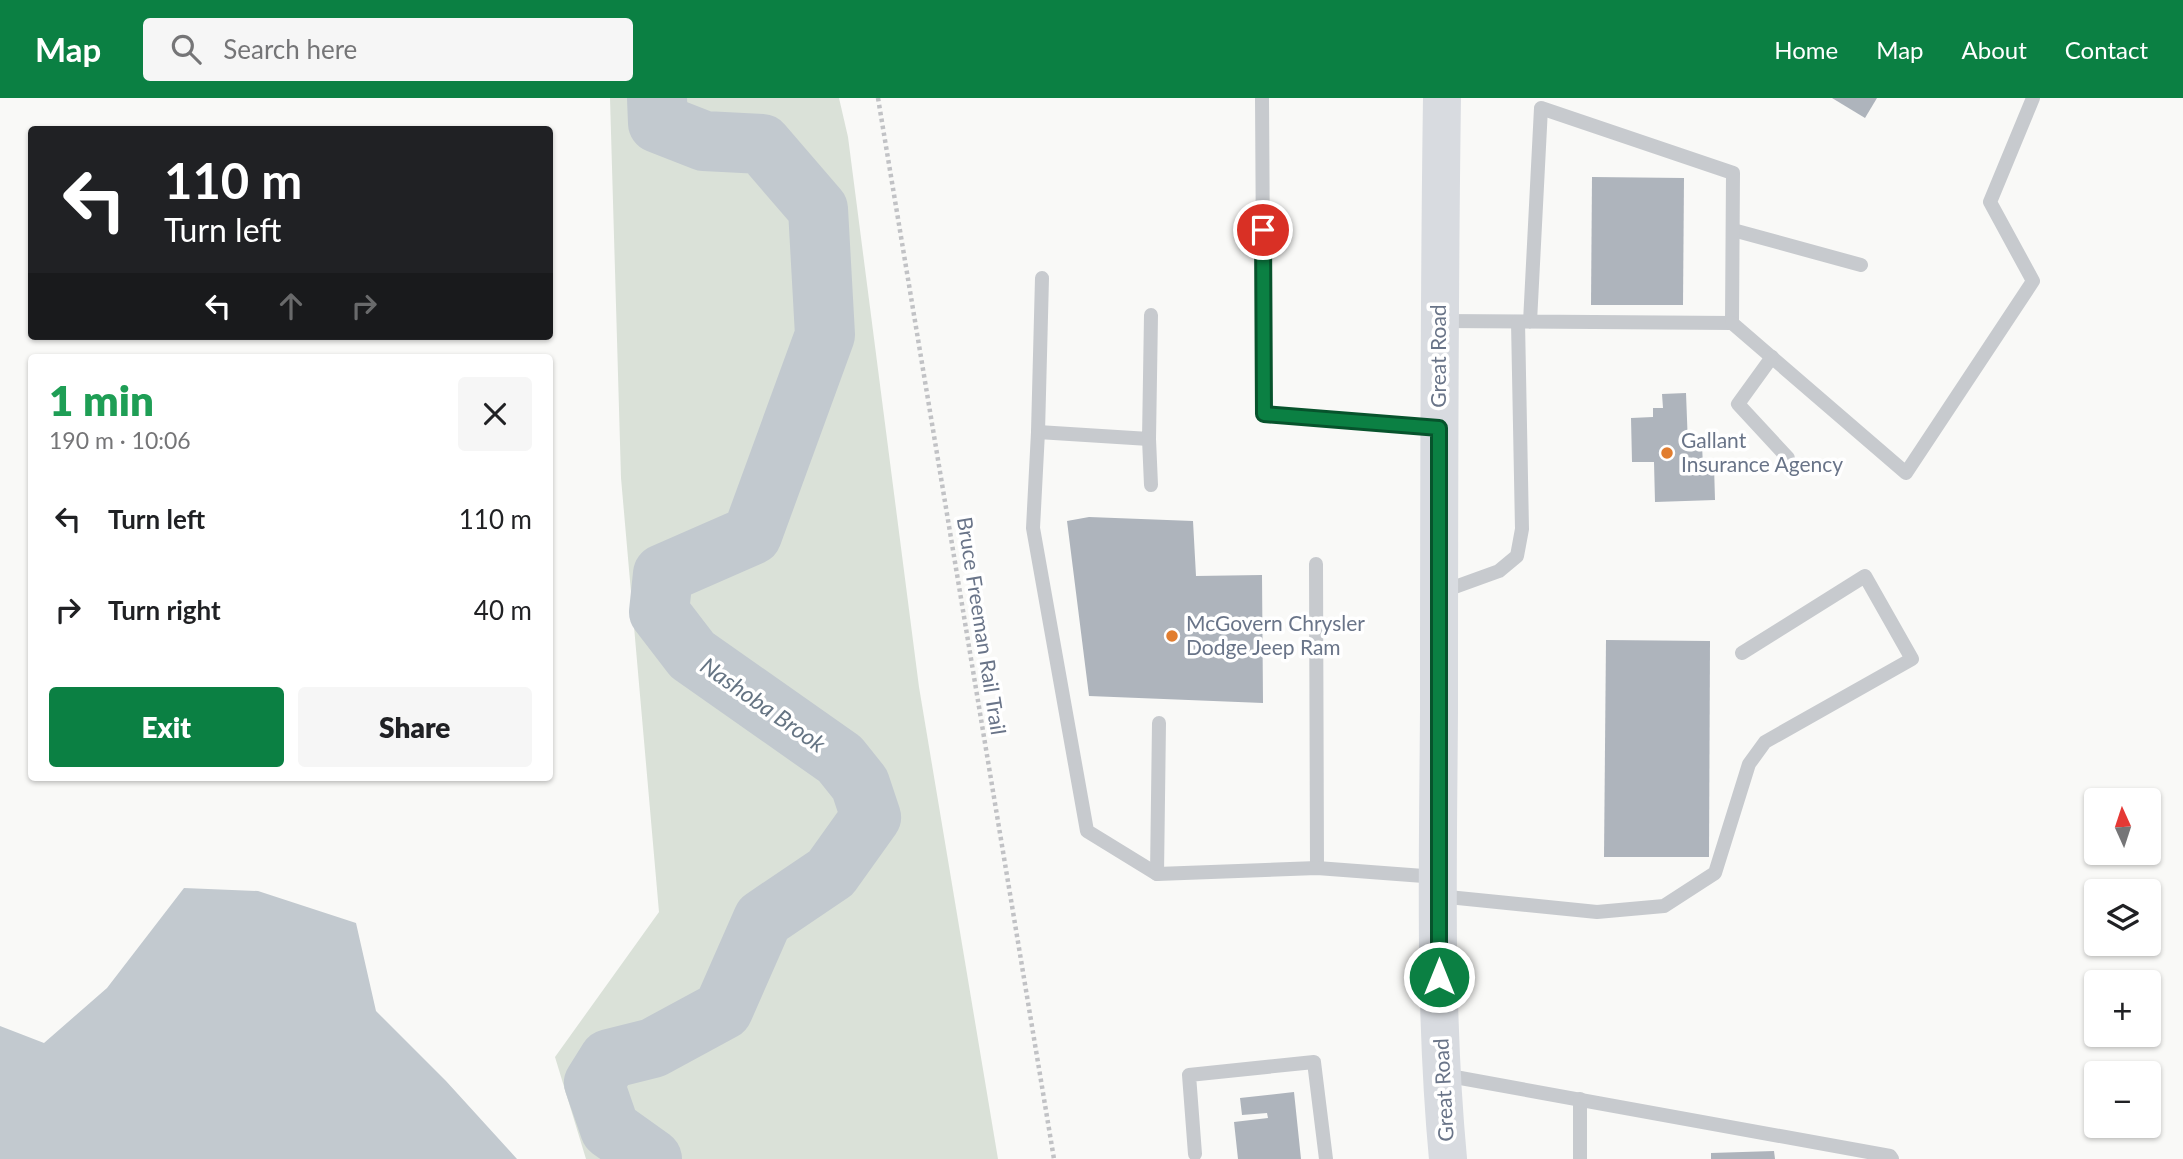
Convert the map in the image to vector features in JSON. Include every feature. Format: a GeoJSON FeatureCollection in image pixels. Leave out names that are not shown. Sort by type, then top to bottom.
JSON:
{"type":"FeatureCollection","features":[{"type":"Feature","properties":{"kind":"main road","name":"Great Road"},"geometry":{"type":"LineString","coordinates":[[1442,98],[1438,887],[1439,1004],[1448,1159]]}},
{"type":"Feature","properties":{"kind":"lane"},"geometry":{"type":"LineString","coordinates":[[1262,98],[1264,414],[1439,428]]}},
{"type":"Feature","properties":{"kind":"lane"},"geometry":{"type":"LineString","coordinates":[[1439,321],[1732,323],[1906,473],[2033,282],[1990,202],[2033,98]]}},
{"type":"Feature","properties":{"kind":"lane"},"geometry":{"type":"LineString","coordinates":[[1439,593],[1499,571],[1517,556],[1522,529],[1524,322],[1541,108],[1733,173],[1732,323]]}},
{"type":"Feature","properties":{"kind":"lane"},"geometry":{"type":"LineString","coordinates":[[1733,230],[1861,265]]}},
{"type":"Feature","properties":{"kind":"lane"},"geometry":{"type":"LineString","coordinates":[[1042,278],[1033,528],[1087,831],[1157,874],[1317,868],[1597,912],[1664,906],[1715,873],[1749,764],[1766,742],[1912,659],[1865,576],[1742,653]]}},
{"type":"Feature","properties":{"kind":"lane"},"geometry":{"type":"LineString","coordinates":[[1151,315],[1151,485]]}},
{"type":"Feature","properties":{"kind":"lane"},"geometry":{"type":"LineString","coordinates":[[1772,357],[1738,404],[1788,458]]}},
{"type":"Feature","properties":{"kind":"lane"},"geometry":{"type":"LineString","coordinates":[[1038,432],[1149,439]]}},
{"type":"Feature","properties":{"kind":"lane"},"geometry":{"type":"LineString","coordinates":[[1316,564],[1317,868]]}},
{"type":"Feature","properties":{"kind":"lane"},"geometry":{"type":"LineString","coordinates":[[1157,874],[1159,723]]}},
{"type":"Feature","properties":{"kind":"lane"},"geometry":{"type":"LineString","coordinates":[[1195,1154],[1189,1074],[1314,1062],[1326,1159]]}},
{"type":"Feature","properties":{"kind":"lane"},"geometry":{"type":"LineString","coordinates":[[1443,1074],[1889,1156],[1892,1159]]}},
{"type":"Feature","properties":{"kind":"lane"},"geometry":{"type":"LineString","coordinates":[[1580,1099],[1580,1159]]}},
{"type":"Feature","properties":{"kind":"path","name":"Bruce Freeman Rail Trail"},"geometry":{"type":"LineString","coordinates":[[878,98],[1054,1159]]}},
{"type":"Feature","properties":{"kind":"shaded area"},"geometry":{"type":"Polygon","coordinates":[[[610,98],[839,98],[848,137],[919,687],[998,1159],[586,1159],[555,1057],[659,912],[621,478],[610,98]]]}},
{"type":"Feature","properties":{"kind":"shaded area"},"geometry":{"type":"Polygon","coordinates":[[[184,888],[258,891],[356,923],[376,1011],[446,1081],[517,1159],[0,1159],[0,1026],[44,1043],[107,988],[184,888]]]}},
{"type":"Feature","properties":{"kind":"building"},"geometry":{"type":"Polygon","coordinates":[[[1832,98],[1877,98],[1865,118],[1832,98]]]}},
{"type":"Feature","properties":{"kind":"building"},"geometry":{"type":"Polygon","coordinates":[[[1592,177],[1684,178],[1683,305],[1591,305],[1592,177]]]}},
{"type":"Feature","properties":{"kind":"building","name":"Gallant Insurance Agency"},"geometry":{"type":"Polygon","coordinates":[[[1686,393],[1688,445],[1702,445],[1703,466],[1714,465],[1715,500],[1655,502],[1654,462],[1632,462],[1631,418],[1653,417],[1653,408],[1663,408],[1662,394],[1686,393]]]}},
{"type":"Feature","properties":{"kind":"building","name":"McGovern Chrysler Dodge Jeep Ram"},"geometry":{"type":"Polygon","coordinates":[[[1089,517],[1193,521],[1196,576],[1262,575],[1263,703],[1089,696],[1067,521],[1089,517]]]}},
{"type":"Feature","properties":{"kind":"building"},"geometry":{"type":"Polygon","coordinates":[[[1606,640],[1710,641],[1709,857],[1604,857],[1606,640]]]}},
{"type":"Feature","properties":{"kind":"building"},"geometry":{"type":"Polygon","coordinates":[[[1294,1092],[1301,1159],[1238,1159],[1234,1122],[1268,1118],[1267,1113],[1242,1115],[1240,1098],[1294,1092]]]}},
{"type":"Feature","properties":{"kind":"building"},"geometry":{"type":"Polygon","coordinates":[[[1774,1151],[1775,1159],[1711,1159],[1711,1153],[1774,1151]]]}},
{"type":"Feature","properties":{"kind":"waterway","name":"Nashoba Brook"},"geometry":{"type":"LineString","coordinates":[[652,1159],[610,1129],[594,1083],[609,1059],[653,1048],[723,1010],[763,919],[831,873],[871,817],[860,784],[840,759],[692,655],[659,612],[663,574],[752,535],[825,335],[818,209],[762,144],[704,141],[658,123],[657,98]]}},
{"type":"Feature","properties":{"kind":"place","name":"Gallant Insurance Agency"},"geometry":{"type":"Point","coordinates":[1667,453]}},
{"type":"Feature","properties":{"kind":"place","name":"McGovern Chrysler Dodge Jeep Ram"},"geometry":{"type":"Point","coordinates":[1172,636]}},
{"type":"Feature","properties":{"kind":"route"},"geometry":{"type":"LineString","coordinates":[[1263,230],[1264,414],[1439,428],[1439,977]]}}]}
